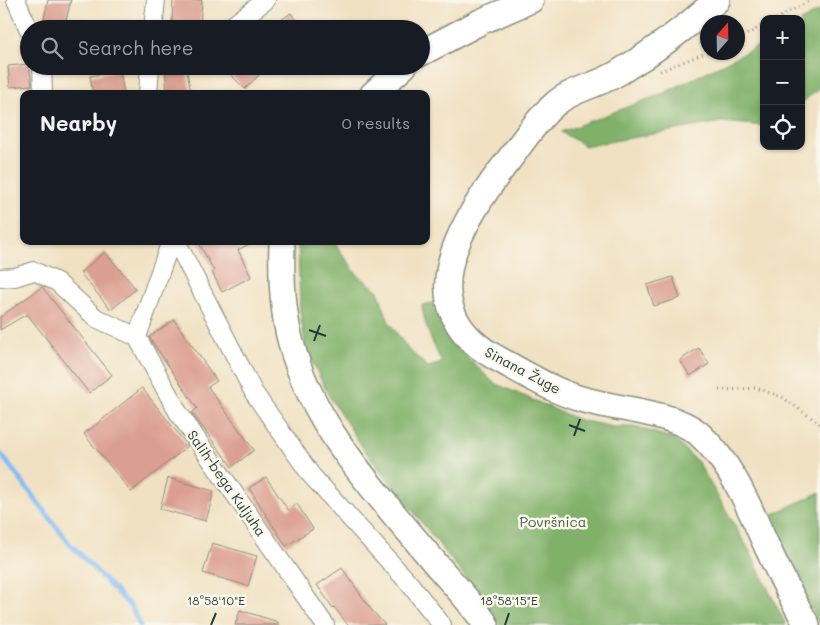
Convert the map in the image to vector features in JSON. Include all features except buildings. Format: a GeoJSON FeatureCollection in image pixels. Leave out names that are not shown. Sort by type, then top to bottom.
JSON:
{"type":"FeatureCollection","features":[{"type":"Feature","properties":{"kind":"main road"},"geometry":{"type":"LineString","coordinates":[[430,48],[480,22],[530,0]]}},
{"type":"Feature","properties":{"kind":"main road","name":"Sinana Žuge"},"geometry":{"type":"LineString","coordinates":[[717,0],[696,18],[617,74],[557,102],[536,122],[468,218],[452,253],[448,273],[450,302],[461,330],[489,354],[522,372],[579,399],[681,422],[697,433],[722,459],[744,495],[768,550],[807,625]]}},
{"type":"Feature","properties":{"kind":"main road"},"geometry":{"type":"LineString","coordinates":[[377,90],[394,75]]}},
{"type":"Feature","properties":{"kind":"main road"},"geometry":{"type":"LineString","coordinates":[[282,245],[285,308],[290,343],[303,380],[329,429],[360,473],[486,625]]}},
{"type":"Feature","properties":{"kind":"street"},"geometry":{"type":"LineString","coordinates":[[16,0],[25,20]]}},
{"type":"Feature","properties":{"kind":"street"},"geometry":{"type":"LineString","coordinates":[[156,0],[157,20]]}},
{"type":"Feature","properties":{"kind":"street"},"geometry":{"type":"LineString","coordinates":[[240,20],[266,0]]}},
{"type":"Feature","properties":{"kind":"street"},"geometry":{"type":"LineString","coordinates":[[42,75],[43,90]]}},
{"type":"Feature","properties":{"kind":"street"},"geometry":{"type":"LineString","coordinates":[[148,90],[149,75]]}},
{"type":"Feature","properties":{"kind":"street"},"geometry":{"type":"LineString","coordinates":[[0,278],[15,277],[34,271],[57,282],[96,318],[137,337],[170,245]]}},
{"type":"Feature","properties":{"kind":"street"},"geometry":{"type":"LineString","coordinates":[[178,245],[254,393],[311,474],[409,583],[442,625]]}},
{"type":"Feature","properties":{"kind":"street","name":"Salih-bega Kuljuha"},"geometry":{"type":"LineString","coordinates":[[137,337],[178,412],[325,625]]}},
{"type":"Feature","properties":{"kind":"path"},"geometry":{"type":"LineString","coordinates":[[783,15],[811,0]]}},
{"type":"Feature","properties":{"kind":"path"},"geometry":{"type":"LineString","coordinates":[[745,35],[760,27]]}},
{"type":"Feature","properties":{"kind":"path"},"geometry":{"type":"LineString","coordinates":[[719,390],[756,388],[782,397],[820,424]]}},
{"type":"Feature","properties":{"kind":"green space"},"geometry":{"type":"Polygon","coordinates":[[[820,10],[820,88],[805,100],[805,60],[805,19],[820,10]]]}},
{"type":"Feature","properties":{"kind":"green space"},"geometry":{"type":"Polygon","coordinates":[[[760,45],[760,126],[722,122],[585,146],[561,132],[664,93],[730,60],[745,60],[745,52],[760,45]]]}},
{"type":"Feature","properties":{"kind":"green space","name":"Površnica"},"geometry":{"type":"Polygon","coordinates":[[[298,245],[336,245],[357,274],[378,291],[389,322],[408,349],[428,367],[442,363],[429,335],[423,313],[422,305],[432,303],[440,306],[455,345],[494,383],[579,420],[614,427],[637,427],[674,439],[698,462],[749,550],[786,625],[499,625],[476,591],[365,451],[329,396],[306,349],[300,311],[298,245]]]}},
{"type":"Feature","properties":{"kind":"green space"},"geometry":{"type":"Polygon","coordinates":[[[820,492],[820,625],[765,518],[820,492]]]}},
{"type":"Feature","properties":{"kind":"waterway"},"geometry":{"type":"LineString","coordinates":[[0,453],[68,542],[132,608],[140,625]]}}]}
